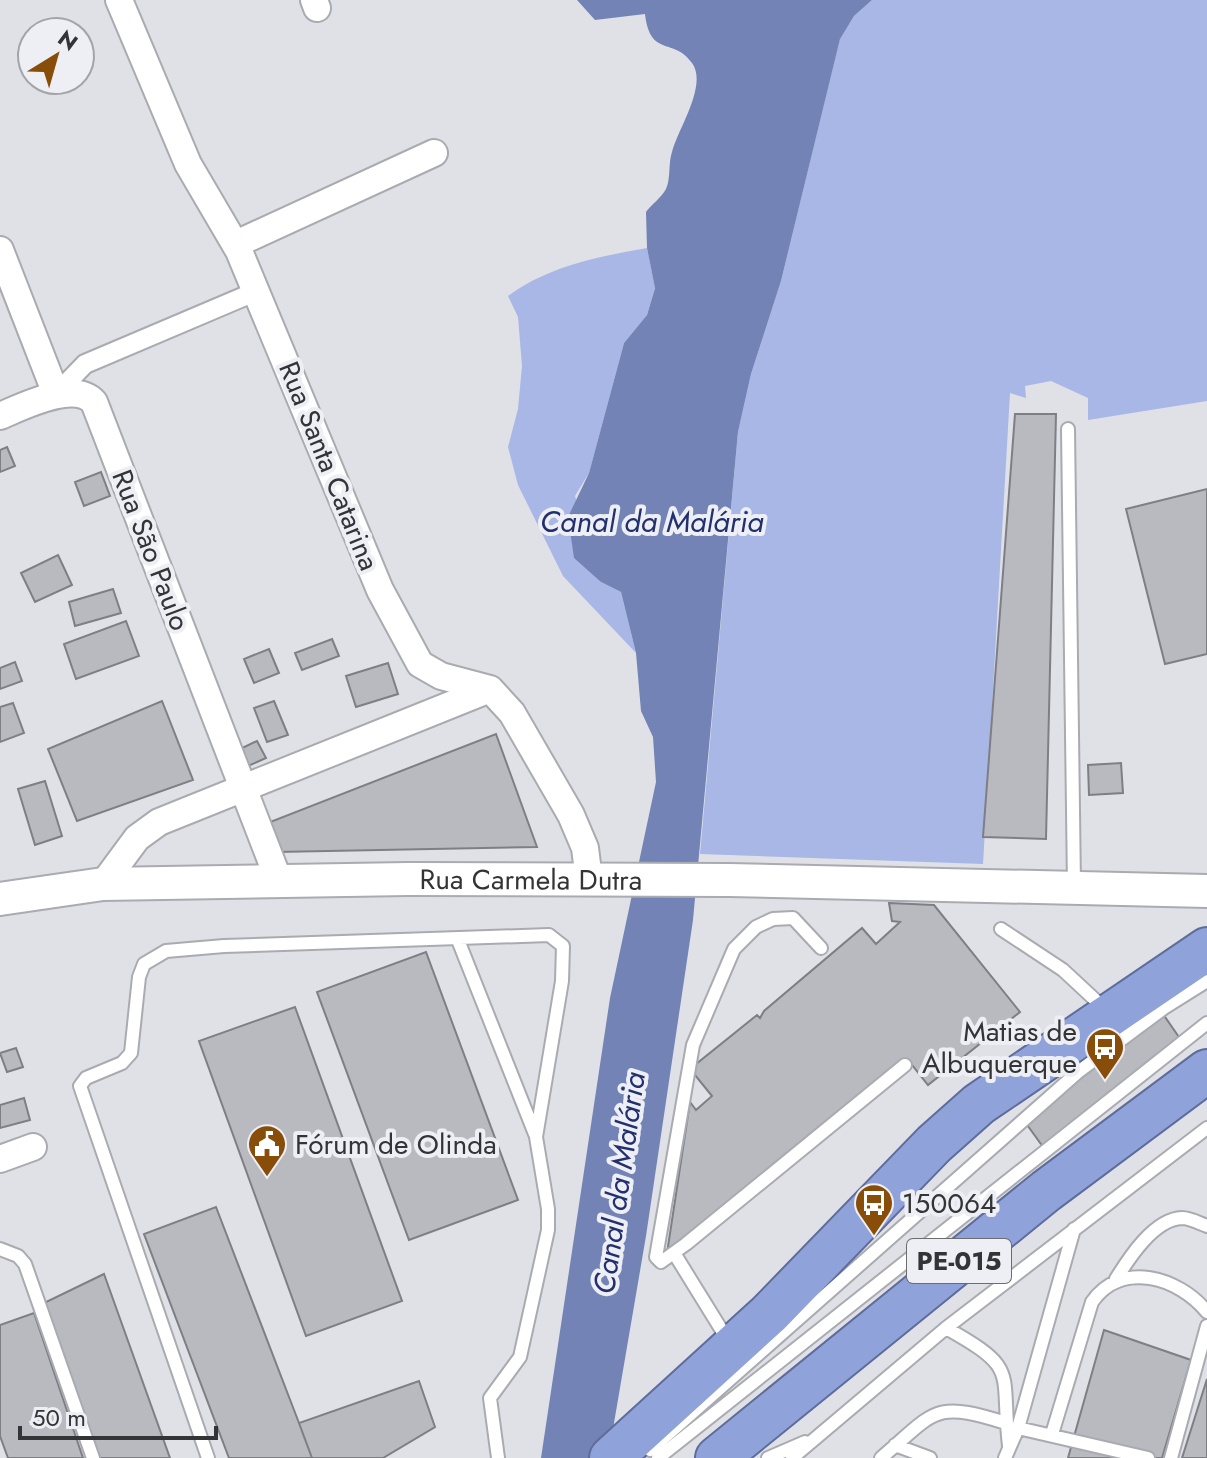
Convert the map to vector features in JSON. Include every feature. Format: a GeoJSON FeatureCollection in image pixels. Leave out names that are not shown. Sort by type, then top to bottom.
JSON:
{"type":"FeatureCollection","features":[{"type":"Feature","properties":{"kind":"highway"},"geometry":{"type":"LineString","coordinates":[[611,1458],[653,1448],[733,1348],[934,1144],[968,1114],[1207,949]]}},
{"type":"Feature","properties":{"kind":"highway","name":"PE-015"},"geometry":{"type":"LineString","coordinates":[[717,1458],[1046,1191],[1207,1071]]}},
{"type":"Feature","properties":{"kind":"street","name":"Rua Santa Catarina"},"geometry":{"type":"LineString","coordinates":[[119,0],[188,164],[236,244],[257,291],[380,590],[420,664],[441,676],[490,689]]}},
{"type":"Feature","properties":{"kind":"street"},"geometry":{"type":"LineString","coordinates":[[236,244],[434,153]]}},
{"type":"Feature","properties":{"kind":"street"},"geometry":{"type":"LineString","coordinates":[[0,250],[56,394]]}},
{"type":"Feature","properties":{"kind":"street"},"geometry":{"type":"LineString","coordinates":[[0,416],[56,394],[85,364],[257,291]]}},
{"type":"Feature","properties":{"kind":"street","name":"Rua São Paulo"},"geometry":{"type":"LineString","coordinates":[[56,394],[89,396],[96,407],[279,881]]}},
{"type":"Feature","properties":{"kind":"street"},"geometry":{"type":"LineString","coordinates":[[103,884],[137,838],[159,822],[490,689],[512,713],[571,815],[585,848],[589,880]]}},
{"type":"Feature","properties":{"kind":"street","name":"Rua Carmela Dutra"},"geometry":{"type":"LineString","coordinates":[[1,897],[103,884],[624,879],[1207,891]]}},
{"type":"Feature","properties":{"kind":"street"},"geometry":{"type":"LineString","coordinates":[[0,1159],[33,1147]]}},
{"type":"Feature","properties":{"kind":"lane"},"geometry":{"type":"LineString","coordinates":[[1068,429],[1074,888]]}},
{"type":"Feature","properties":{"kind":"lane"},"geometry":{"type":"LineString","coordinates":[[821,948],[793,918],[773,919],[756,927],[734,949],[687,1063],[656,1249],[661,1262],[905,1065]]}},
{"type":"Feature","properties":{"kind":"lane"},"geometry":{"type":"LineString","coordinates":[[1001,929],[1063,970],[1110,1014]]}},
{"type":"Feature","properties":{"kind":"lane"},"geometry":{"type":"LineString","coordinates":[[208,1458],[81,1083],[122,1063],[131,1053],[139,977],[144,964],[153,956],[224,946],[549,935],[563,946],[562,981],[536,1137]]}},
{"type":"Feature","properties":{"kind":"lane"},"geometry":{"type":"LineString","coordinates":[[458,940],[536,1137],[548,1209],[548,1230],[520,1357],[490,1398],[498,1458]]}},
{"type":"Feature","properties":{"kind":"lane"},"geometry":{"type":"LineString","coordinates":[[1164,1008],[1207,968]]}},
{"type":"Feature","properties":{"kind":"lane"},"geometry":{"type":"LineString","coordinates":[[653,1448],[1078,1072],[1164,1008],[1207,981]]}},
{"type":"Feature","properties":{"kind":"lane"},"geometry":{"type":"LineString","coordinates":[[653,1448],[1207,1023]]}},
{"type":"Feature","properties":{"kind":"lane"},"geometry":{"type":"LineString","coordinates":[[792,1458],[946,1328],[1207,1128]]}},
{"type":"Feature","properties":{"kind":"lane"},"geometry":{"type":"LineString","coordinates":[[1052,1434],[1092,1302],[1102,1288],[1116,1279],[1149,1237],[1173,1220],[1185,1218],[1207,1226]]}},
{"type":"Feature","properties":{"kind":"lane"},"geometry":{"type":"LineString","coordinates":[[1007,1452],[1012,1426],[1074,1229]]}},
{"type":"Feature","properties":{"kind":"lane"},"geometry":{"type":"LineString","coordinates":[[0,1249],[18,1256],[25,1264],[93,1458]]}},
{"type":"Feature","properties":{"kind":"lane"},"geometry":{"type":"LineString","coordinates":[[674,1253],[733,1348]]}},
{"type":"Feature","properties":{"kind":"lane"},"geometry":{"type":"LineString","coordinates":[[769,1314],[874,1255]]}},
{"type":"Feature","properties":{"kind":"lane"},"geometry":{"type":"LineString","coordinates":[[1116,1279],[1130,1276],[1176,1287],[1205,1303]]}},
{"type":"Feature","properties":{"kind":"lane"},"geometry":{"type":"LineString","coordinates":[[1171,1458],[1207,1326]]}},
{"type":"Feature","properties":{"kind":"lane"},"geometry":{"type":"LineString","coordinates":[[946,1328],[991,1354],[998,1363],[1008,1394],[1012,1426]]}},
{"type":"Feature","properties":{"kind":"lane"},"geometry":{"type":"LineString","coordinates":[[881,1458],[929,1416],[960,1409],[1012,1426],[1148,1458]]}},
{"type":"Feature","properties":{"kind":"lane"},"geometry":{"type":"LineString","coordinates":[[768,1458],[816,1438]]}},
{"type":"Feature","properties":{"kind":"lane"},"geometry":{"type":"LineString","coordinates":[[895,1445],[930,1458]]}},
{"type":"Feature","properties":{"kind":"shaded area"},"geometry":{"type":"Polygon","coordinates":[[[872,0],[1207,0],[1207,401],[1088,420],[1088,398],[1051,381],[1025,386],[1026,398],[1010,393],[983,864],[700,854],[738,432],[751,374],[781,281],[840,38],[854,16],[872,0]]]}},
{"type":"Feature","properties":{"kind":"shaded area"},"geometry":{"type":"Polygon","coordinates":[[[647,248],[655,287],[647,315],[624,343],[589,473],[575,496],[601,582],[621,592],[636,653],[563,576],[518,485],[508,447],[518,409],[522,366],[518,317],[508,296],[557,270],[647,248]]]}},
{"type":"Feature","properties":{"kind":"water","name":"Canal da Malária"},"geometry":{"type":"Polygon","coordinates":[[[577,0],[872,0],[854,16],[840,39],[781,281],[751,374],[738,432],[693,920],[646,1236],[608,1458],[541,1458],[610,998],[656,782],[653,737],[641,711],[636,653],[621,592],[601,582],[574,558],[568,517],[589,473],[624,343],[647,315],[655,288],[647,248],[646,212],[666,189],[672,152],[696,83],[692,63],[685,55],[652,37],[645,14],[595,20],[577,0]]]}},
{"type":"Feature","properties":{"kind":"building"},"geometry":{"type":"Polygon","coordinates":[[[1015,414],[1056,414],[1046,839],[983,837],[1015,414]]]}},
{"type":"Feature","properties":{"kind":"building"},"geometry":{"type":"Polygon","coordinates":[[[7,447],[15,466],[0,472],[0,450],[7,447]]]}},
{"type":"Feature","properties":{"kind":"building"},"geometry":{"type":"Polygon","coordinates":[[[101,472],[110,496],[84,506],[75,482],[101,472]]]}},
{"type":"Feature","properties":{"kind":"building"},"geometry":{"type":"Polygon","coordinates":[[[1207,489],[1207,654],[1165,664],[1126,509],[1207,489]]]}},
{"type":"Feature","properties":{"kind":"building"},"geometry":{"type":"Polygon","coordinates":[[[58,555],[72,585],[35,602],[21,573],[58,555]]]}},
{"type":"Feature","properties":{"kind":"building"},"geometry":{"type":"Polygon","coordinates":[[[113,589],[121,613],[75,626],[69,602],[113,589]]]}},
{"type":"Feature","properties":{"kind":"building"},"geometry":{"type":"Polygon","coordinates":[[[126,621],[139,656],[76,679],[64,644],[126,621]]]}},
{"type":"Feature","properties":{"kind":"building"},"geometry":{"type":"Polygon","coordinates":[[[332,639],[339,656],[302,670],[295,653],[332,639]]]}},
{"type":"Feature","properties":{"kind":"building"},"geometry":{"type":"Polygon","coordinates":[[[269,649],[279,673],[254,683],[244,659],[269,649]]]}},
{"type":"Feature","properties":{"kind":"building"},"geometry":{"type":"Polygon","coordinates":[[[15,662],[22,681],[0,689],[0,668],[15,662]]]}},
{"type":"Feature","properties":{"kind":"building"},"geometry":{"type":"Polygon","coordinates":[[[388,663],[398,694],[356,707],[346,676],[388,663]]]}},
{"type":"Feature","properties":{"kind":"building"},"geometry":{"type":"Polygon","coordinates":[[[162,701],[193,780],[77,821],[48,749],[162,701]]]}},
{"type":"Feature","properties":{"kind":"building"},"geometry":{"type":"Polygon","coordinates":[[[274,701],[288,735],[267,742],[254,708],[274,701]]]}},
{"type":"Feature","properties":{"kind":"building"},"geometry":{"type":"Polygon","coordinates":[[[13,703],[24,733],[0,742],[0,707],[13,703]]]}},
{"type":"Feature","properties":{"kind":"building"},"geometry":{"type":"Polygon","coordinates":[[[496,734],[537,847],[276,852],[265,824],[496,734]]]}},
{"type":"Feature","properties":{"kind":"building"},"geometry":{"type":"Polygon","coordinates":[[[257,741],[266,758],[246,767],[238,750],[257,741]]]}},
{"type":"Feature","properties":{"kind":"building"},"geometry":{"type":"Polygon","coordinates":[[[1121,763],[1123,793],[1089,795],[1088,765],[1121,763]]]}},
{"type":"Feature","properties":{"kind":"building"},"geometry":{"type":"Polygon","coordinates":[[[45,781],[62,836],[35,845],[18,789],[45,781]]]}},
{"type":"Feature","properties":{"kind":"building"},"geometry":{"type":"Polygon","coordinates":[[[889,903],[934,905],[1020,1012],[928,1085],[908,1060],[667,1253],[690,1102],[696,1110],[712,1096],[690,1069],[757,1015],[760,1018],[764,1011],[862,928],[876,944],[900,922],[892,921],[889,903]]]}},
{"type":"Feature","properties":{"kind":"building"},"geometry":{"type":"Polygon","coordinates":[[[426,952],[518,1200],[409,1240],[317,992],[426,952]]]}},
{"type":"Feature","properties":{"kind":"building"},"geometry":{"type":"Polygon","coordinates":[[[295,1007],[402,1301],[306,1336],[199,1041],[295,1007]]]}},
{"type":"Feature","properties":{"kind":"building","name":"Matias de Albuquerque"},"geometry":{"type":"Polygon","coordinates":[[[1163,1014],[1181,1040],[1046,1151],[1025,1122],[1163,1014]]]}},
{"type":"Feature","properties":{"kind":"building"},"geometry":{"type":"Polygon","coordinates":[[[16,1048],[23,1067],[7,1072],[0,1053],[16,1048]]]}},
{"type":"Feature","properties":{"kind":"building"},"geometry":{"type":"Polygon","coordinates":[[[24,1098],[30,1120],[0,1128],[0,1105],[24,1098]]]}},
{"type":"Feature","properties":{"kind":"building"},"geometry":{"type":"Polygon","coordinates":[[[216,1207],[312,1458],[229,1458],[144,1234],[216,1207]]]}},
{"type":"Feature","properties":{"kind":"building"},"geometry":{"type":"Polygon","coordinates":[[[104,1274],[170,1458],[99,1458],[44,1303],[104,1274]]]}},
{"type":"Feature","properties":{"kind":"building"},"geometry":{"type":"Polygon","coordinates":[[[34,1313],[83,1458],[8,1458],[0,1436],[0,1325],[34,1313]]]}},
{"type":"Feature","properties":{"kind":"building"},"geometry":{"type":"Polygon","coordinates":[[[1104,1330],[1191,1360],[1162,1458],[1068,1458],[1104,1330]]]}},
{"type":"Feature","properties":{"kind":"building"},"geometry":{"type":"Polygon","coordinates":[[[1207,1379],[1207,1458],[1182,1458],[1207,1379]]]}},
{"type":"Feature","properties":{"kind":"building"},"geometry":{"type":"Polygon","coordinates":[[[419,1381],[435,1427],[383,1458],[312,1458],[299,1423],[419,1381]]]}},
{"type":"Feature","properties":{"kind":"place","name":"Matias de Albuquerque"},"geometry":{"type":"Point","coordinates":[1105,1081]}},
{"type":"Feature","properties":{"kind":"place","name":"Fórum de Olinda"},"geometry":{"type":"Point","coordinates":[267,1178]}},
{"type":"Feature","properties":{"kind":"place","name":"150064"},"geometry":{"type":"Point","coordinates":[874,1237]}}]}
